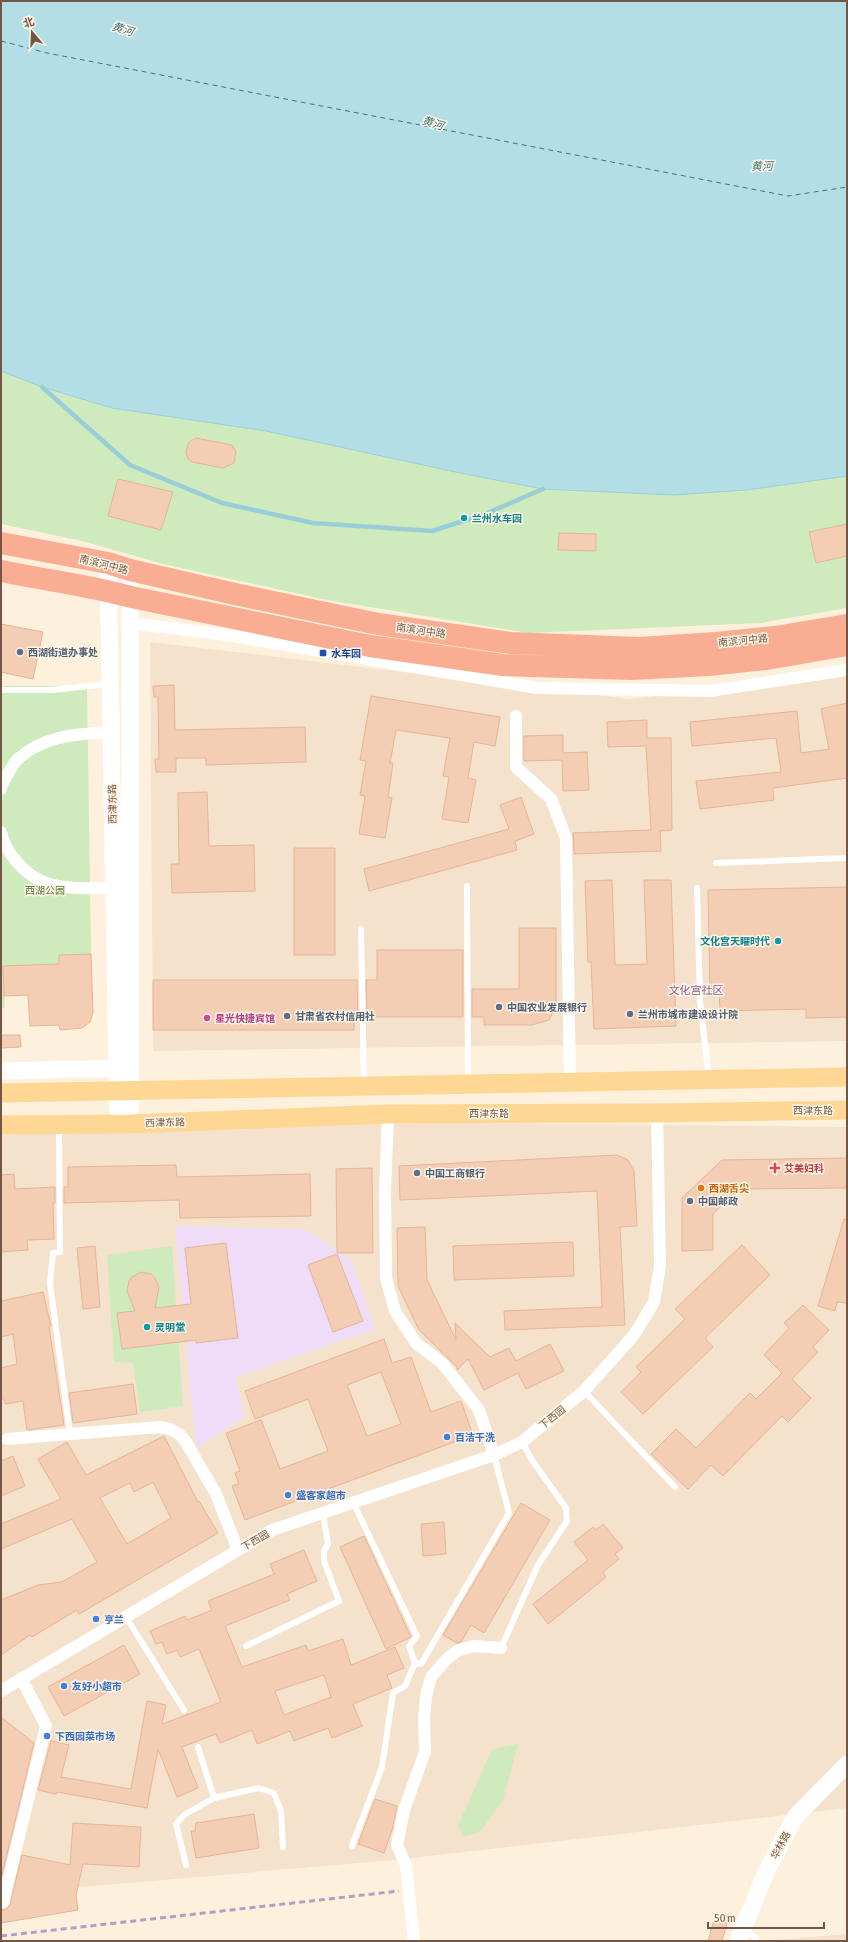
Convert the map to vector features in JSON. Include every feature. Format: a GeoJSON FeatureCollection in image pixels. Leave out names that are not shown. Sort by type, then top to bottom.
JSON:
{"type":"FeatureCollection","features":[{"type":"Feature","properties":{"kind":"highway","name":"南滨河中路"},"geometry":{"type":"LineString","coordinates":[[1,543],[108,563],[130,570],[378,624],[511,643],[647,647],[767,638],[847,625]]}},
{"type":"Feature","properties":{"kind":"highway","name":"南滨河中路"},"geometry":{"type":"LineString","coordinates":[[1,571],[108,591],[130,597],[370,646],[503,664],[639,669],[709,665],[767,659],[847,645]]}},
{"type":"Feature","properties":{"kind":"main road","name":"西津东路"},"geometry":{"type":"LineString","coordinates":[[108,563],[114,888],[124,1068]]}},
{"type":"Feature","properties":{"kind":"main road","name":"西津东路"},"geometry":{"type":"LineString","coordinates":[[124,1124],[130,570]]}},
{"type":"Feature","properties":{"kind":"main road"},"geometry":{"type":"LineString","coordinates":[[1,1071],[124,1068]]}},
{"type":"Feature","properties":{"kind":"main road"},"geometry":{"type":"LineString","coordinates":[[1,1094],[847,1077]]}},
{"type":"Feature","properties":{"kind":"main road","name":"西津东路"},"geometry":{"type":"LineString","coordinates":[[1,1125],[124,1124],[388,1114],[657,1113],[847,1110]]}},
{"type":"Feature","properties":{"kind":"main road","name":"华林路"},"geometry":{"type":"LineString","coordinates":[[740,1936],[767,1870],[795,1817],[847,1764]]}},
{"type":"Feature","properties":{"kind":"street"},"geometry":{"type":"LineString","coordinates":[[130,623],[226,635],[537,688],[710,690],[847,670]]}},
{"type":"Feature","properties":{"kind":"street"},"geometry":{"type":"LineString","coordinates":[[516,716],[516,768],[551,799],[566,838],[570,1083]]}},
{"type":"Feature","properties":{"kind":"street"},"geometry":{"type":"LineString","coordinates":[[1,789],[2,784],[18,759],[42,742],[71,735],[111,732]]}},
{"type":"Feature","properties":{"kind":"street"},"geometry":{"type":"LineString","coordinates":[[1,832],[3,843],[21,867],[46,883],[76,888],[114,888]]}},
{"type":"Feature","properties":{"kind":"street","name":"下西园"},"geometry":{"type":"LineString","coordinates":[[1,1691],[272,1530],[494,1455],[522,1442],[584,1391],[634,1335],[654,1302],[660,1266],[657,1113]]}},
{"type":"Feature","properties":{"kind":"street"},"geometry":{"type":"LineString","coordinates":[[388,1114],[385,1191],[386,1278],[396,1311],[416,1343],[442,1363],[480,1410],[494,1455]]}},
{"type":"Feature","properties":{"kind":"street","name":"下西园"},"geometry":{"type":"LineString","coordinates":[[7,1439],[160,1427],[170,1429],[179,1434],[186,1442],[216,1494],[238,1550]]}},
{"type":"Feature","properties":{"kind":"street"},"geometry":{"type":"LineString","coordinates":[[414,1941],[406,1866],[397,1845],[404,1810],[425,1752],[424,1718],[426,1696],[431,1677],[446,1658],[457,1651],[473,1646],[501,1648]]}},
{"type":"Feature","properties":{"kind":"street"},"geometry":{"type":"LineString","coordinates":[[1,1902],[3,1902],[46,1726],[21,1678]]}},
{"type":"Feature","properties":{"kind":"lane"},"geometry":{"type":"LineString","coordinates":[[1,690],[52,690],[110,684]]}},
{"type":"Feature","properties":{"kind":"lane"},"geometry":{"type":"LineString","coordinates":[[716,863],[847,858]]}},
{"type":"Feature","properties":{"kind":"lane"},"geometry":{"type":"LineString","coordinates":[[467,886],[468,1084]]}},
{"type":"Feature","properties":{"kind":"lane"},"geometry":{"type":"LineString","coordinates":[[697,888],[700,1001],[709,1080]]}},
{"type":"Feature","properties":{"kind":"lane"},"geometry":{"type":"LineString","coordinates":[[361,929],[364,1086]]}},
{"type":"Feature","properties":{"kind":"lane"},"geometry":{"type":"LineString","coordinates":[[59,1124],[60,1252],[53,1253],[50,1284],[70,1434]]}},
{"type":"Feature","properties":{"kind":"lane"},"geometry":{"type":"LineString","coordinates":[[584,1391],[675,1487]]}},
{"type":"Feature","properties":{"kind":"lane"},"geometry":{"type":"LineString","coordinates":[[501,1648],[538,1565],[567,1521],[566,1508],[532,1460],[522,1442]]}},
{"type":"Feature","properties":{"kind":"lane"},"geometry":{"type":"LineString","coordinates":[[415,1663],[422,1664],[509,1513],[494,1455]]}},
{"type":"Feature","properties":{"kind":"lane"},"geometry":{"type":"LineString","coordinates":[[352,1846],[382,1767],[393,1692],[405,1686],[415,1663],[408,1646],[417,1636],[353,1502]]}},
{"type":"Feature","properties":{"kind":"lane"},"geometry":{"type":"LineString","coordinates":[[246,1646],[339,1601],[324,1561],[324,1551],[328,1544],[323,1514]]}},
{"type":"Feature","properties":{"kind":"lane"},"geometry":{"type":"LineString","coordinates":[[126,1617],[184,1710]]}},
{"type":"Feature","properties":{"kind":"lane"},"geometry":{"type":"LineString","coordinates":[[198,1747],[214,1798]]}},
{"type":"Feature","properties":{"kind":"lane"},"geometry":{"type":"LineString","coordinates":[[186,1865],[176,1824],[184,1815],[214,1798],[259,1788],[274,1793],[281,1812],[283,1847]]}},
{"type":"Feature","properties":{"kind":"lane"},"geometry":{"type":"LineString","coordinates":[[740,1936],[755,1937],[756,1941]]}},
{"type":"Feature","properties":{"kind":"shaded area"},"geometry":{"type":"Polygon","coordinates":[[[150,642],[630,699],[847,674],[847,1041],[153,1051],[150,642]]]}},
{"type":"Feature","properties":{"kind":"shaded area"},"geometry":{"type":"Polygon","coordinates":[[[376,1122],[847,1127],[847,1808],[394,1860],[1,1894],[1,1135],[376,1122]]]}},
{"type":"Feature","properties":{"kind":"shaded area"},"geometry":{"type":"Polygon","coordinates":[[[175,1226],[299,1229],[315,1235],[351,1260],[375,1329],[236,1377],[244,1417],[196,1448],[175,1226]]]}},
{"type":"Feature","properties":{"kind":"shaded area"},"geometry":{"type":"Polygon","coordinates":[[[847,1934],[847,1941],[761,1941],[847,1934]]]}},
{"type":"Feature","properties":{"kind":"green space","name":"兰州水车园"},"geometry":{"type":"Polygon","coordinates":[[[1,371],[42,387],[112,408],[266,431],[465,474],[543,489],[674,495],[746,490],[847,476],[847,608],[761,623],[529,633],[327,600],[163,564],[82,541],[1,524],[1,371]]]}},
{"type":"Feature","properties":{"kind":"green space","name":"西湖公园"},"geometry":{"type":"Polygon","coordinates":[[[1,686],[87,686],[91,954],[59,955],[59,964],[3,966],[5,1008],[1,1008],[1,686]]]}},
{"type":"Feature","properties":{"kind":"green space"},"geometry":{"type":"Polygon","coordinates":[[[172,1246],[183,1406],[140,1412],[133,1363],[114,1362],[107,1255],[172,1246]]]}},
{"type":"Feature","properties":{"kind":"green space"},"geometry":{"type":"Polygon","coordinates":[[[518,1744],[503,1800],[481,1831],[463,1837],[458,1826],[492,1749],[518,1744]]]}},
{"type":"Feature","properties":{"kind":"water","name":"黄河"},"geometry":{"type":"Polygon","coordinates":[[[1,1],[847,1],[847,476],[746,490],[674,495],[543,489],[465,474],[266,431],[112,408],[42,387],[1,371],[1,1]]]}},
{"type":"Feature","properties":{"kind":"building"},"geometry":{"type":"Polygon","coordinates":[[[196,438],[232,445],[236,452],[234,463],[223,468],[192,462],[188,459],[186,451],[189,442],[196,438]]]}},
{"type":"Feature","properties":{"kind":"building"},"geometry":{"type":"Polygon","coordinates":[[[118,479],[173,492],[161,530],[108,516],[118,479]]]}},
{"type":"Feature","properties":{"kind":"building"},"geometry":{"type":"Polygon","coordinates":[[[847,524],[847,556],[816,563],[809,532],[847,524]]]}},
{"type":"Feature","properties":{"kind":"building"},"geometry":{"type":"Polygon","coordinates":[[[559,533],[596,534],[596,551],[558,550],[559,533]]]}},
{"type":"Feature","properties":{"kind":"building","name":"西湖街道办事处"},"geometry":{"type":"Polygon","coordinates":[[[1,624],[43,632],[33,679],[1,672],[1,624]]]}},
{"type":"Feature","properties":{"kind":"building"},"geometry":{"type":"Polygon","coordinates":[[[174,685],[175,730],[305,727],[306,762],[206,765],[206,758],[176,758],[176,772],[156,772],[155,759],[159,759],[158,697],[154,697],[153,686],[174,685]]]}},
{"type":"Feature","properties":{"kind":"building"},"geometry":{"type":"Polygon","coordinates":[[[371,696],[500,717],[495,746],[474,742],[468,778],[476,780],[468,823],[442,819],[449,777],[443,776],[450,738],[396,730],[390,763],[393,763],[388,797],[392,798],[385,838],[359,834],[365,796],[360,795],[366,761],[360,760],[371,696]]]}},
{"type":"Feature","properties":{"kind":"building"},"geometry":{"type":"Polygon","coordinates":[[[847,703],[847,778],[773,788],[774,800],[700,809],[696,781],[781,772],[776,738],[692,746],[690,722],[797,711],[801,753],[829,749],[821,709],[847,703]]]}},
{"type":"Feature","properties":{"kind":"building"},"geometry":{"type":"Polygon","coordinates":[[[647,720],[647,738],[671,738],[672,830],[660,831],[661,851],[574,854],[573,833],[651,830],[646,746],[608,747],[607,722],[647,720]]]}},
{"type":"Feature","properties":{"kind":"building"},"geometry":{"type":"Polygon","coordinates":[[[563,735],[563,753],[587,752],[589,790],[563,791],[562,760],[524,761],[524,736],[563,735]]]}},
{"type":"Feature","properties":{"kind":"building"},"geometry":{"type":"Polygon","coordinates":[[[207,792],[209,846],[254,845],[255,891],[172,893],[171,864],[179,864],[178,793],[207,792]]]}},
{"type":"Feature","properties":{"kind":"building"},"geometry":{"type":"Polygon","coordinates":[[[521,797],[534,834],[515,841],[517,850],[369,891],[364,869],[509,829],[500,805],[521,797]]]}},
{"type":"Feature","properties":{"kind":"building"},"geometry":{"type":"Polygon","coordinates":[[[294,848],[335,848],[335,955],[294,955],[294,848]]]}},
{"type":"Feature","properties":{"kind":"building"},"geometry":{"type":"Polygon","coordinates":[[[612,880],[615,965],[647,964],[644,880],[671,880],[676,1026],[594,1029],[591,962],[588,962],[585,881],[612,880]]]}},
{"type":"Feature","properties":{"kind":"building","name":"文化宫天矅时代"},"geometry":{"type":"Polygon","coordinates":[[[847,887],[847,1017],[806,1018],[806,1009],[720,1011],[719,991],[710,992],[708,890],[847,887]]]}},
{"type":"Feature","properties":{"kind":"building"},"geometry":{"type":"Polygon","coordinates":[[[519,928],[556,928],[556,1006],[549,1020],[532,1025],[484,1025],[484,1017],[472,1017],[472,989],[519,989],[519,928]]]}},
{"type":"Feature","properties":{"kind":"building"},"geometry":{"type":"Polygon","coordinates":[[[377,950],[463,950],[463,1017],[367,1017],[366,980],[377,980],[377,950]]]}},
{"type":"Feature","properties":{"kind":"building"},"geometry":{"type":"Polygon","coordinates":[[[91,954],[93,1013],[90,1022],[82,1028],[60,1030],[59,1025],[30,1026],[28,995],[4,996],[3,966],[59,964],[59,955],[91,954]]]}},
{"type":"Feature","properties":{"kind":"building"},"geometry":{"type":"Polygon","coordinates":[[[153,980],[357,980],[358,1017],[354,1017],[354,1030],[153,1030],[153,980]]]}},
{"type":"Feature","properties":{"kind":"building"},"geometry":{"type":"Polygon","coordinates":[[[1,1035],[20,1035],[21,1047],[1,1048],[1,1035]]]}},
{"type":"Feature","properties":{"kind":"building"},"geometry":{"type":"Polygon","coordinates":[[[617,1155],[628,1160],[634,1171],[637,1226],[620,1227],[625,1325],[505,1330],[504,1311],[602,1307],[597,1191],[400,1200],[399,1166],[617,1155]]]}},
{"type":"Feature","properties":{"kind":"building"},"geometry":{"type":"Polygon","coordinates":[[[847,1158],[847,1188],[738,1189],[713,1214],[713,1250],[682,1251],[682,1198],[722,1160],[847,1158]]]}},
{"type":"Feature","properties":{"kind":"building"},"geometry":{"type":"Polygon","coordinates":[[[176,1165],[177,1177],[310,1174],[311,1216],[180,1218],[179,1200],[64,1203],[64,1187],[68,1187],[68,1167],[176,1165]]]}},
{"type":"Feature","properties":{"kind":"building"},"geometry":{"type":"Polygon","coordinates":[[[372,1168],[373,1253],[337,1253],[336,1169],[372,1168]]]}},
{"type":"Feature","properties":{"kind":"building"},"geometry":{"type":"Polygon","coordinates":[[[14,1174],[15,1189],[55,1187],[55,1203],[53,1203],[54,1239],[27,1240],[28,1250],[1,1252],[1,1175],[14,1174]]]}},
{"type":"Feature","properties":{"kind":"building"},"geometry":{"type":"Polygon","coordinates":[[[844,1219],[847,1220],[847,1303],[837,1302],[835,1311],[818,1306],[844,1219]]]}},
{"type":"Feature","properties":{"kind":"building"},"geometry":{"type":"Polygon","coordinates":[[[425,1227],[427,1280],[456,1340],[455,1323],[490,1357],[509,1348],[516,1361],[550,1344],[564,1371],[526,1389],[518,1373],[484,1390],[468,1359],[457,1370],[457,1367],[419,1330],[398,1286],[397,1228],[425,1227]]]}},
{"type":"Feature","properties":{"kind":"building"},"geometry":{"type":"Polygon","coordinates":[[[573,1242],[574,1276],[454,1280],[453,1246],[573,1242]]]}},
{"type":"Feature","properties":{"kind":"building"},"geometry":{"type":"Polygon","coordinates":[[[226,1243],[238,1338],[196,1343],[196,1340],[122,1349],[117,1313],[135,1311],[127,1291],[129,1281],[132,1277],[141,1272],[151,1274],[155,1278],[159,1287],[155,1308],[191,1304],[185,1248],[226,1243]]]}},
{"type":"Feature","properties":{"kind":"building"},"geometry":{"type":"Polygon","coordinates":[[[742,1245],[770,1275],[705,1338],[713,1347],[643,1414],[621,1392],[641,1372],[636,1367],[685,1319],[675,1309],[742,1245]]]}},
{"type":"Feature","properties":{"kind":"building"},"geometry":{"type":"Polygon","coordinates":[[[95,1246],[100,1307],[83,1309],[77,1248],[95,1246]]]}},
{"type":"Feature","properties":{"kind":"building"},"geometry":{"type":"Polygon","coordinates":[[[337,1254],[363,1321],[333,1332],[308,1265],[337,1254]]]}},
{"type":"Feature","properties":{"kind":"building"},"geometry":{"type":"Polygon","coordinates":[[[43,1292],[51,1326],[49,1327],[64,1425],[27,1430],[23,1401],[6,1404],[1,1395],[1,1368],[17,1364],[13,1334],[1,1337],[1,1301],[43,1292]]]}},
{"type":"Feature","properties":{"kind":"building"},"geometry":{"type":"Polygon","coordinates":[[[803,1305],[829,1330],[813,1347],[818,1352],[792,1379],[811,1398],[788,1422],[782,1416],[723,1476],[711,1465],[688,1489],[651,1454],[676,1429],[696,1448],[750,1393],[756,1399],[782,1373],[764,1355],[789,1328],[784,1323],[803,1305]]]}},
{"type":"Feature","properties":{"kind":"building"},"geometry":{"type":"Polygon","coordinates":[[[384,1339],[392,1363],[411,1357],[431,1412],[461,1401],[473,1435],[245,1520],[232,1486],[239,1484],[235,1473],[240,1471],[226,1433],[261,1420],[280,1469],[328,1451],[308,1399],[255,1419],[245,1391],[384,1339]],[[381,1372],[347,1385],[367,1436],[401,1424],[381,1372]]]}},
{"type":"Feature","properties":{"kind":"building"},"geometry":{"type":"Polygon","coordinates":[[[133,1384],[137,1414],[73,1423],[69,1393],[133,1384]]]}},
{"type":"Feature","properties":{"kind":"building"},"geometry":{"type":"Polygon","coordinates":[[[164,1436],[198,1502],[199,1501],[218,1533],[79,1614],[77,1610],[32,1637],[30,1635],[1,1655],[1,1600],[38,1585],[62,1582],[97,1562],[72,1519],[1,1549],[1,1524],[61,1499],[38,1459],[67,1442],[86,1475],[164,1436]],[[153,1482],[134,1492],[130,1483],[100,1498],[127,1544],[171,1518],[153,1482]]]}},
{"type":"Feature","properties":{"kind":"building"},"geometry":{"type":"Polygon","coordinates":[[[13,1456],[25,1486],[1,1496],[1,1461],[13,1456]]]}},
{"type":"Feature","properties":{"kind":"building"},"geometry":{"type":"Polygon","coordinates":[[[521,1503],[550,1520],[484,1633],[471,1625],[461,1642],[457,1643],[443,1635],[521,1503]]]}},
{"type":"Feature","properties":{"kind":"building"},"geometry":{"type":"Polygon","coordinates":[[[444,1522],[446,1554],[423,1556],[421,1524],[444,1522]]]}},
{"type":"Feature","properties":{"kind":"building"},"geometry":{"type":"Polygon","coordinates":[[[603,1524],[623,1548],[615,1554],[619,1559],[603,1572],[606,1577],[548,1624],[533,1604],[588,1560],[574,1542],[593,1527],[596,1530],[603,1524]]]}},
{"type":"Feature","properties":{"kind":"building"},"geometry":{"type":"Polygon","coordinates":[[[364,1536],[411,1637],[386,1649],[340,1547],[364,1536]]]}},
{"type":"Feature","properties":{"kind":"building"},"geometry":{"type":"Polygon","coordinates":[[[304,1550],[317,1581],[287,1594],[290,1600],[225,1626],[242,1667],[306,1645],[308,1651],[343,1639],[351,1665],[395,1647],[404,1668],[387,1675],[392,1688],[353,1704],[362,1726],[332,1738],[328,1728],[294,1741],[290,1731],[257,1744],[252,1730],[220,1743],[216,1734],[182,1747],[198,1788],[177,1797],[158,1749],[147,1808],[38,1790],[51,1741],[69,1745],[61,1777],[131,1789],[147,1701],[166,1705],[162,1724],[221,1702],[199,1649],[180,1657],[177,1650],[167,1654],[162,1642],[156,1644],[150,1631],[185,1616],[187,1620],[212,1610],[208,1601],[274,1574],[270,1564],[304,1550]],[[324,1675],[275,1691],[284,1715],[331,1697],[324,1675]]]}},
{"type":"Feature","properties":{"kind":"building"},"geometry":{"type":"Polygon","coordinates":[[[124,1645],[140,1674],[64,1716],[48,1687],[124,1645]]]}},
{"type":"Feature","properties":{"kind":"building"},"geometry":{"type":"Polygon","coordinates":[[[1,1717],[34,1743],[1,1879],[1,1717]]]}},
{"type":"Feature","properties":{"kind":"building"},"geometry":{"type":"Polygon","coordinates":[[[375,1799],[397,1806],[392,1830],[384,1853],[358,1844],[375,1799]]]}},
{"type":"Feature","properties":{"kind":"building"},"geometry":{"type":"Polygon","coordinates":[[[254,1814],[259,1848],[196,1858],[191,1831],[195,1831],[196,1823],[254,1814]]]}},
{"type":"Feature","properties":{"kind":"building"},"geometry":{"type":"Polygon","coordinates":[[[73,1823],[141,1827],[139,1867],[83,1864],[76,1895],[78,1910],[1,1923],[1,1910],[6,1909],[10,1904],[22,1855],[70,1865],[73,1823]]]}},
{"type":"Feature","properties":{"kind":"building"},"geometry":{"type":"Polygon","coordinates":[[[716,1913],[729,1917],[722,1941],[708,1941],[716,1913]]]}},
{"type":"Feature","properties":{"kind":"waterway"},"geometry":{"type":"LineString","coordinates":[[42,387],[130,465],[222,503],[313,523],[432,531],[485,514],[543,489]]}},
{"type":"Feature","properties":{"kind":"ferry route"},"geometry":{"type":"LineString","coordinates":[[1,41],[47,53],[788,196],[847,187]]}},
{"type":"Feature","properties":{"kind":"railway"},"geometry":{"type":"LineString","coordinates":[[1,1936],[399,1891]]}},
{"type":"Feature","properties":{"kind":"place","name":"兰州水车园"},"geometry":{"type":"Point","coordinates":[464,518]}},
{"type":"Feature","properties":{"kind":"place","name":"西湖街道办事处"},"geometry":{"type":"Point","coordinates":[20,652]}},
{"type":"Feature","properties":{"kind":"place","name":"水车园"},"geometry":{"type":"Point","coordinates":[323,653]}},
{"type":"Feature","properties":{"kind":"place","name":"文化宫天矅时代"},"geometry":{"type":"Point","coordinates":[778,941]}},
{"type":"Feature","properties":{"kind":"place","name":"中国农业发展银行"},"geometry":{"type":"Point","coordinates":[499,1007]}},
{"type":"Feature","properties":{"kind":"place","name":"兰州市城市建设设计院"},"geometry":{"type":"Point","coordinates":[630,1014]}},
{"type":"Feature","properties":{"kind":"place","name":"甘肃省农村信用社"},"geometry":{"type":"Point","coordinates":[287,1016]}},
{"type":"Feature","properties":{"kind":"place","name":"星光快捷宾馆"},"geometry":{"type":"Point","coordinates":[207,1018]}},
{"type":"Feature","properties":{"kind":"place","name":"艾美妇科"},"geometry":{"type":"Point","coordinates":[775,1168]}},
{"type":"Feature","properties":{"kind":"place","name":"中国工商银行"},"geometry":{"type":"Point","coordinates":[417,1173]}},
{"type":"Feature","properties":{"kind":"place","name":"西湖舌尖"},"geometry":{"type":"Point","coordinates":[701,1188]}},
{"type":"Feature","properties":{"kind":"place","name":"中国邮政"},"geometry":{"type":"Point","coordinates":[690,1201]}},
{"type":"Feature","properties":{"kind":"place","name":"灵明堂"},"geometry":{"type":"Point","coordinates":[147,1327]}},
{"type":"Feature","properties":{"kind":"place","name":"百洁干洗"},"geometry":{"type":"Point","coordinates":[447,1437]}},
{"type":"Feature","properties":{"kind":"place","name":"盛客家超市"},"geometry":{"type":"Point","coordinates":[288,1495]}},
{"type":"Feature","properties":{"kind":"place","name":"亨兰"},"geometry":{"type":"Point","coordinates":[96,1619]}},
{"type":"Feature","properties":{"kind":"place","name":"友好小超市"},"geometry":{"type":"Point","coordinates":[64,1686]}},
{"type":"Feature","properties":{"kind":"place","name":"下西园菜市场"},"geometry":{"type":"Point","coordinates":[47,1736]}},
{"type":"Feature","properties":{"kind":"district","name":"文化宫社区"},"geometry":{"type":"Point","coordinates":[696,990]}}]}
